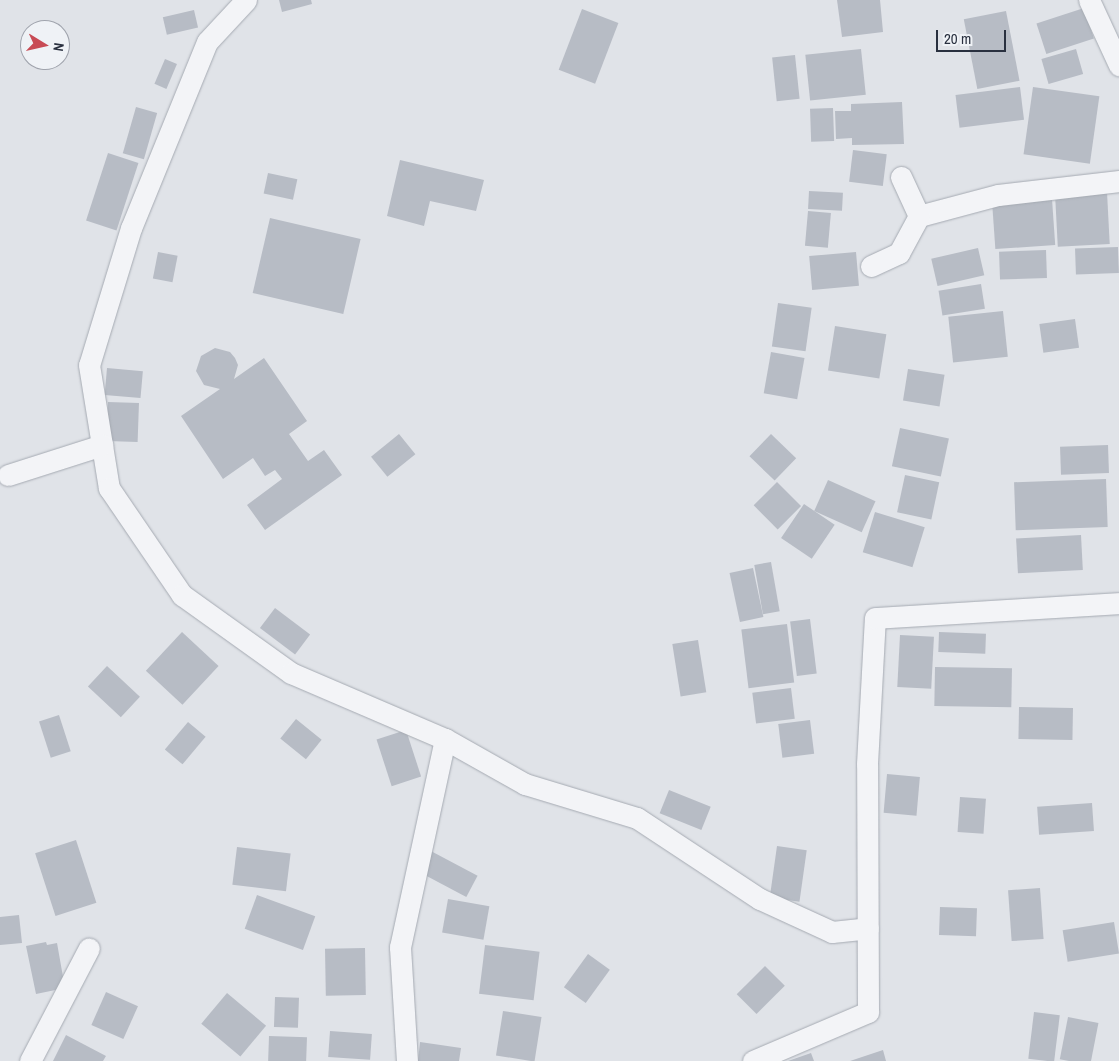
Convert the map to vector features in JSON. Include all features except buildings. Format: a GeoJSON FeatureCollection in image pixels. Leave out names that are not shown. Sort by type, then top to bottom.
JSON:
{"type":"FeatureCollection","features":[{"type":"Feature","properties":{"kind":"street"},"geometry":{"type":"LineString","coordinates":[[246,0],[207,42],[131,228],[89,365],[109,488],[182,595],[291,673],[444,738],[525,784],[637,818],[760,899],[832,932],[868,928]]}},
{"type":"Feature","properties":{"kind":"street"},"geometry":{"type":"LineString","coordinates":[[1089,0],[1119,65]]}},
{"type":"Feature","properties":{"kind":"street"},"geometry":{"type":"LineString","coordinates":[[901,177],[919,216]]}},
{"type":"Feature","properties":{"kind":"street"},"geometry":{"type":"LineString","coordinates":[[871,266],[899,253],[919,216],[998,195],[1119,181]]}},
{"type":"Feature","properties":{"kind":"street"},"geometry":{"type":"LineString","coordinates":[[8,475],[102,445]]}},
{"type":"Feature","properties":{"kind":"street"},"geometry":{"type":"LineString","coordinates":[[753,1061],[868,1012],[867,764],[874,618],[1119,603]]}},
{"type":"Feature","properties":{"kind":"street"},"geometry":{"type":"LineString","coordinates":[[407,1061],[400,947],[444,738]]}},
{"type":"Feature","properties":{"kind":"street"},"geometry":{"type":"LineString","coordinates":[[30,1061],[89,948]]}}]}
